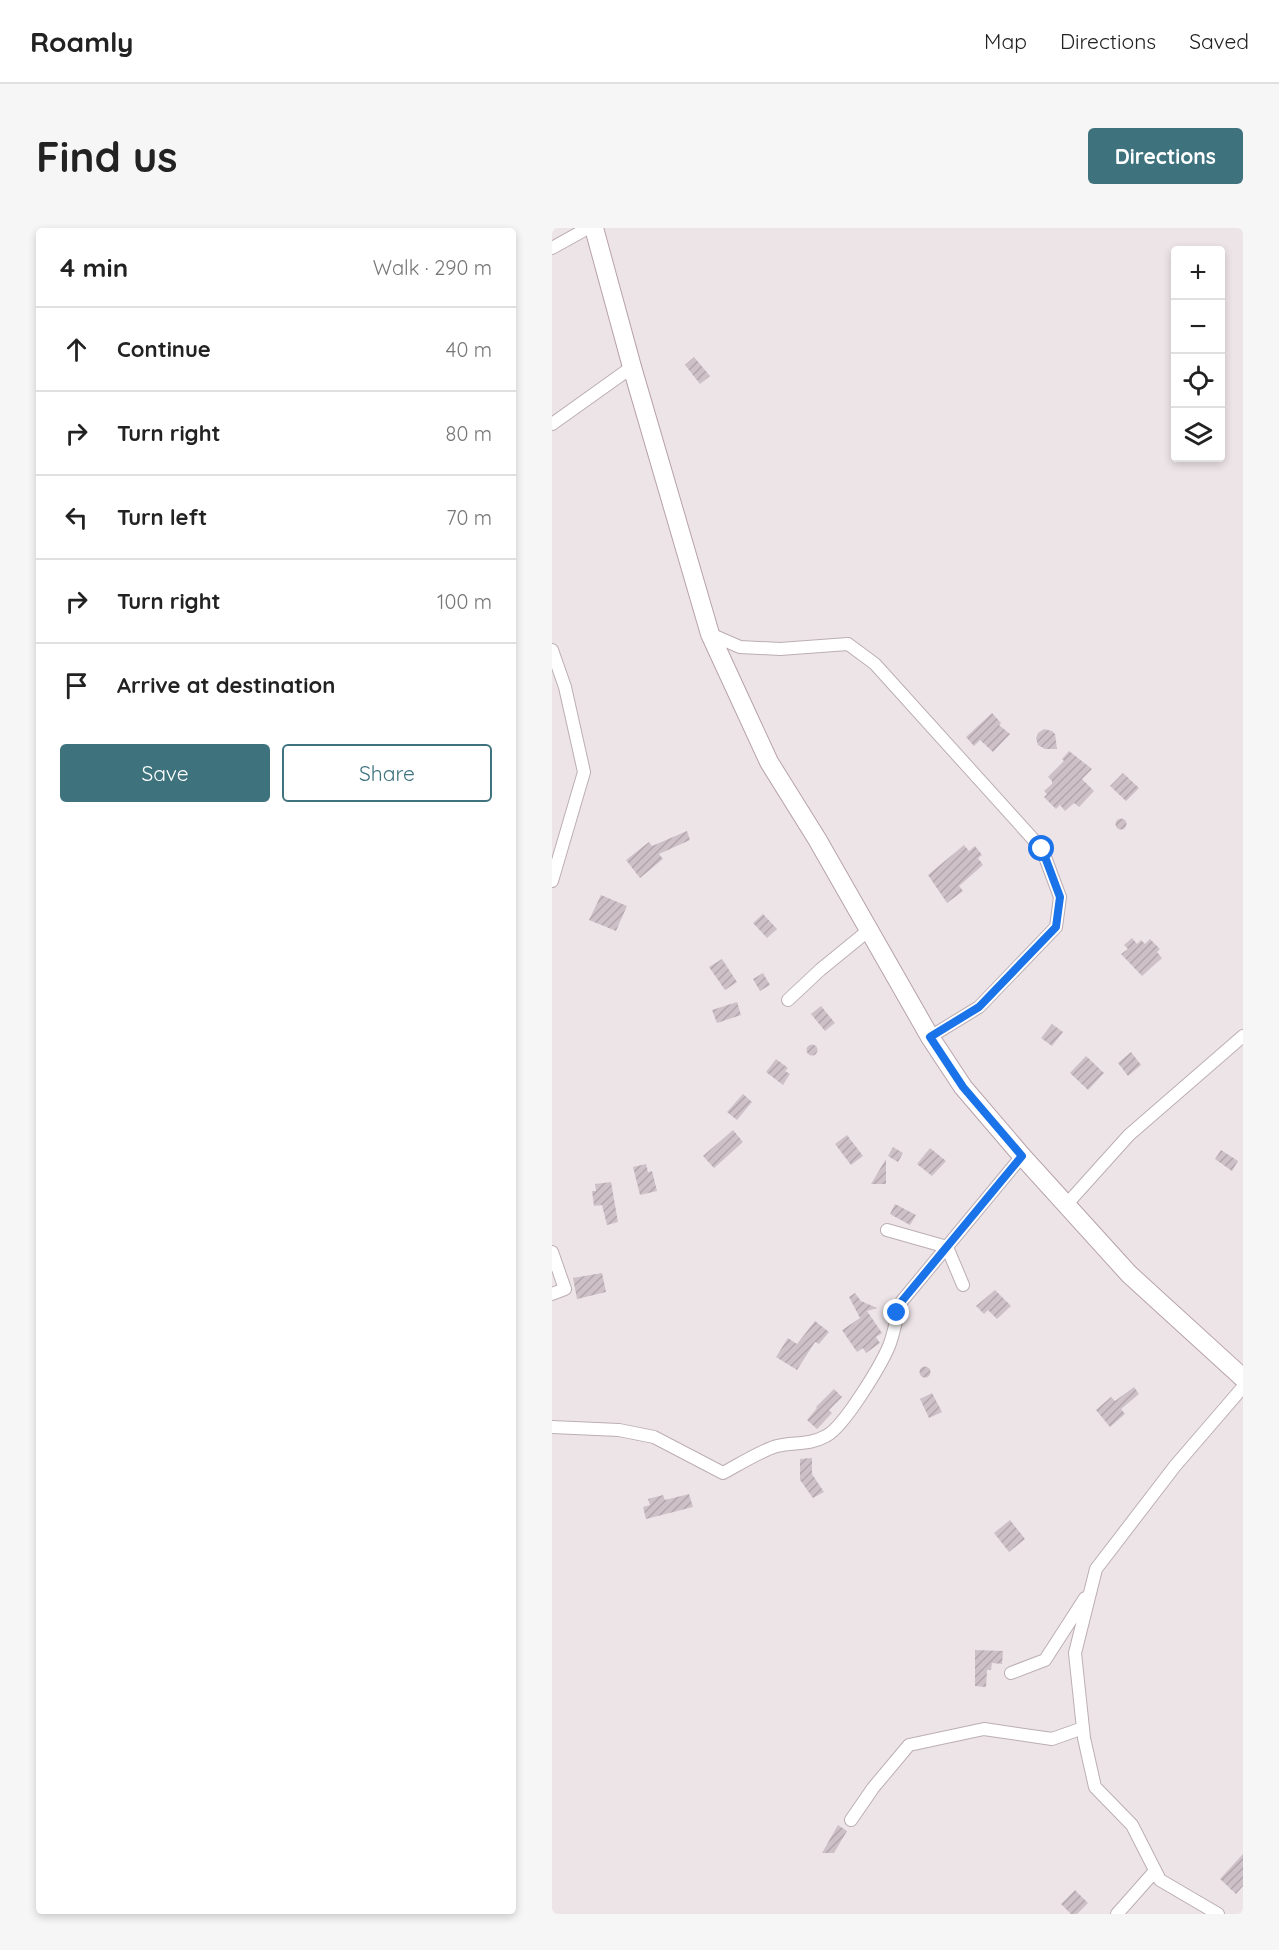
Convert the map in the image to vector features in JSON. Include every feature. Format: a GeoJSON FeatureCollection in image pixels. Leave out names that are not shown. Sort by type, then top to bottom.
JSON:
{"type":"FeatureCollection","features":[{"type":"Feature","properties":{"kind":"street"},"geometry":{"type":"LineString","coordinates":[[552,248],[588,228]]}},
{"type":"Feature","properties":{"kind":"street"},"geometry":{"type":"LineString","coordinates":[[594,228],[710,634],[769,762],[818,839],[930,1037],[963,1087],[1065,1205],[1129,1274],[1243,1378]]}},
{"type":"Feature","properties":{"kind":"street"},"geometry":{"type":"LineString","coordinates":[[552,424],[632,367]]}},
{"type":"Feature","properties":{"kind":"street"},"geometry":{"type":"LineString","coordinates":[[710,634],[740,647],[780,649],[848,644],[875,664],[1042,849],[1060,897],[1056,927],[979,1007],[930,1037]]}},
{"type":"Feature","properties":{"kind":"street"},"geometry":{"type":"LineString","coordinates":[[552,651],[565,687],[584,772],[552,881]]}},
{"type":"Feature","properties":{"kind":"street"},"geometry":{"type":"LineString","coordinates":[[788,1000],[820,970],[870,930]]}},
{"type":"Feature","properties":{"kind":"street"},"geometry":{"type":"LineString","coordinates":[[1065,1205],[1129,1135],[1243,1036]]}},
{"type":"Feature","properties":{"kind":"street"},"geometry":{"type":"LineString","coordinates":[[552,1427],[619,1430],[654,1437],[723,1473],[776,1446],[806,1444],[828,1436],[843,1421],[890,1345],[902,1301],[1022,1156]]}},
{"type":"Feature","properties":{"kind":"street"},"geometry":{"type":"LineString","coordinates":[[887,1230],[947,1247]]}},
{"type":"Feature","properties":{"kind":"street"},"geometry":{"type":"LineString","coordinates":[[947,1247],[963,1285]]}},
{"type":"Feature","properties":{"kind":"street"},"geometry":{"type":"LineString","coordinates":[[552,1252],[565,1289],[552,1294]]}},
{"type":"Feature","properties":{"kind":"street"},"geometry":{"type":"LineString","coordinates":[[1218,1914],[1160,1880],[1132,1825],[1095,1787],[1083,1728],[1075,1653],[1095,1569],[1130,1527],[1175,1466],[1243,1387]]}},
{"type":"Feature","properties":{"kind":"street"},"geometry":{"type":"LineString","coordinates":[[1011,1673],[1045,1660],[1090,1590]]}},
{"type":"Feature","properties":{"kind":"street"},"geometry":{"type":"LineString","coordinates":[[851,1820],[873,1788],[909,1745],[984,1730],[1052,1739],[1083,1728]]}},
{"type":"Feature","properties":{"kind":"street"},"geometry":{"type":"LineString","coordinates":[[1117,1914],[1155,1871]]}},
{"type":"Feature","properties":{"kind":"building"},"geometry":{"type":"Polygon","coordinates":[[[694,357],[710,376],[700,384],[685,365],[694,357]]]}},
{"type":"Feature","properties":{"kind":"building"},"geometry":{"type":"Polygon","coordinates":[[[992,713],[1001,723],[999,725],[1010,734],[993,752],[980,740],[974,746],[966,737],[992,713]]]}},
{"type":"Feature","properties":{"kind":"building"},"geometry":{"type":"Polygon","coordinates":[[[1044,729],[1055,734],[1057,749],[1045,749],[1038,745],[1036,738],[1038,733],[1044,729]]]}},
{"type":"Feature","properties":{"kind":"building"},"geometry":{"type":"Polygon","coordinates":[[[1069,751],[1092,769],[1082,779],[1094,791],[1079,807],[1074,803],[1065,811],[1060,805],[1056,809],[1044,797],[1047,794],[1044,791],[1052,784],[1048,777],[1064,761],[1062,759],[1069,751]]]}},
{"type":"Feature","properties":{"kind":"building"},"geometry":{"type":"Polygon","coordinates":[[[1123,773],[1139,788],[1126,801],[1110,786],[1123,773]]]}},
{"type":"Feature","properties":{"kind":"building"},"geometry":{"type":"Polygon","coordinates":[[[1121,818],[1127,824],[1121,830],[1115,824],[1121,818]]]}},
{"type":"Feature","properties":{"kind":"building"},"geometry":{"type":"Polygon","coordinates":[[[687,831],[690,840],[659,854],[663,859],[640,878],[626,860],[649,842],[652,846],[687,831]]]}},
{"type":"Feature","properties":{"kind":"building"},"geometry":{"type":"Polygon","coordinates":[[[964,845],[969,851],[975,846],[982,855],[978,858],[983,865],[959,886],[963,891],[947,903],[928,875],[964,845]]]}},
{"type":"Feature","properties":{"kind":"building"},"geometry":{"type":"Polygon","coordinates":[[[601,895],[627,906],[616,931],[589,920],[601,895]]]}},
{"type":"Feature","properties":{"kind":"building"},"geometry":{"type":"Polygon","coordinates":[[[763,914],[777,929],[767,938],[753,923],[763,914]]]}},
{"type":"Feature","properties":{"kind":"building"},"geometry":{"type":"Polygon","coordinates":[[[1132,938],[1137,944],[1141,940],[1145,944],[1150,939],[1160,949],[1157,952],[1162,958],[1142,976],[1121,954],[1128,949],[1124,945],[1132,938]]]}},
{"type":"Feature","properties":{"kind":"building"},"geometry":{"type":"Polygon","coordinates":[[[722,959],[737,982],[725,990],[709,967],[722,959]]]}},
{"type":"Feature","properties":{"kind":"building"},"geometry":{"type":"Polygon","coordinates":[[[763,973],[770,985],[760,991],[753,979],[763,973]]]}},
{"type":"Feature","properties":{"kind":"building"},"geometry":{"type":"Polygon","coordinates":[[[737,1002],[741,1015],[717,1023],[712,1010],[737,1002]]]}},
{"type":"Feature","properties":{"kind":"building"},"geometry":{"type":"Polygon","coordinates":[[[821,1006],[835,1023],[825,1031],[811,1014],[821,1006]]]}},
{"type":"Feature","properties":{"kind":"building"},"geometry":{"type":"Polygon","coordinates":[[[1052,1024],[1063,1032],[1052,1046],[1041,1038],[1052,1024]]]}},
{"type":"Feature","properties":{"kind":"building"},"geometry":{"type":"Polygon","coordinates":[[[812,1044],[818,1050],[812,1056],[806,1050],[812,1044]]]}},
{"type":"Feature","properties":{"kind":"building"},"geometry":{"type":"Polygon","coordinates":[[[1131,1052],[1141,1065],[1128,1076],[1118,1063],[1131,1052]]]}},
{"type":"Feature","properties":{"kind":"building"},"geometry":{"type":"Polygon","coordinates":[[[1086,1056],[1104,1073],[1088,1090],[1070,1073],[1086,1056]]]}},
{"type":"Feature","properties":{"kind":"building"},"geometry":{"type":"Polygon","coordinates":[[[776,1059],[788,1068],[785,1071],[790,1074],[783,1085],[766,1072],[776,1059]]]}},
{"type":"Feature","properties":{"kind":"building"},"geometry":{"type":"Polygon","coordinates":[[[743,1094],[752,1102],[737,1120],[727,1112],[743,1094]]]}},
{"type":"Feature","properties":{"kind":"building"},"geometry":{"type":"Polygon","coordinates":[[[733,1130],[743,1142],[714,1168],[703,1156],[733,1130]]]}},
{"type":"Feature","properties":{"kind":"building"},"geometry":{"type":"Polygon","coordinates":[[[847,1135],[863,1156],[851,1165],[835,1144],[847,1135]]]}},
{"type":"Feature","properties":{"kind":"building"},"geometry":{"type":"Polygon","coordinates":[[[893,1147],[903,1153],[898,1162],[888,1156],[893,1147]]]}},
{"type":"Feature","properties":{"kind":"building"},"geometry":{"type":"Polygon","coordinates":[[[930,1148],[946,1161],[932,1176],[917,1164],[930,1148]]]}},
{"type":"Feature","properties":{"kind":"building"},"geometry":{"type":"Polygon","coordinates":[[[1221,1150],[1238,1161],[1232,1171],[1215,1159],[1221,1150]]]}},
{"type":"Feature","properties":{"kind":"building"},"geometry":{"type":"Polygon","coordinates":[[[886,1159],[886,1184],[871,1184],[886,1159]]]}},
{"type":"Feature","properties":{"kind":"building"},"geometry":{"type":"Polygon","coordinates":[[[646,1164],[648,1172],[652,1171],[657,1191],[640,1195],[633,1167],[646,1164]]]}},
{"type":"Feature","properties":{"kind":"building"},"geometry":{"type":"Polygon","coordinates":[[[611,1182],[618,1222],[607,1225],[602,1205],[594,1206],[592,1191],[596,1191],[595,1184],[611,1182]]]}},
{"type":"Feature","properties":{"kind":"building"},"geometry":{"type":"Polygon","coordinates":[[[895,1204],[916,1215],[910,1225],[890,1214],[895,1204]]]}},
{"type":"Feature","properties":{"kind":"building"},"geometry":{"type":"Polygon","coordinates":[[[602,1273],[606,1292],[577,1299],[573,1278],[602,1273]]]}},
{"type":"Feature","properties":{"kind":"building"},"geometry":{"type":"Polygon","coordinates":[[[995,1290],[1011,1306],[997,1319],[988,1310],[984,1314],[976,1306],[995,1290]]]}},
{"type":"Feature","properties":{"kind":"building"},"geometry":{"type":"Polygon","coordinates":[[[855,1293],[861,1301],[877,1308],[867,1311],[882,1333],[876,1337],[880,1343],[866,1353],[863,1348],[857,1352],[842,1330],[860,1318],[849,1297],[855,1293]]]}},
{"type":"Feature","properties":{"kind":"building"},"geometry":{"type":"Polygon","coordinates":[[[815,1321],[829,1332],[819,1344],[815,1342],[797,1370],[776,1357],[788,1338],[797,1344],[815,1321]]]}},
{"type":"Feature","properties":{"kind":"building"},"geometry":{"type":"Polygon","coordinates":[[[925,1366],[931,1372],[925,1378],[919,1372],[925,1366]]]}},
{"type":"Feature","properties":{"kind":"building"},"geometry":{"type":"Polygon","coordinates":[[[1134,1387],[1139,1394],[1121,1409],[1125,1414],[1110,1427],[1096,1410],[1111,1397],[1115,1401],[1134,1387]]]}},
{"type":"Feature","properties":{"kind":"building"},"geometry":{"type":"Polygon","coordinates":[[[834,1389],[842,1397],[829,1410],[832,1413],[817,1429],[807,1420],[834,1389]]]}},
{"type":"Feature","properties":{"kind":"building"},"geometry":{"type":"Polygon","coordinates":[[[932,1393],[942,1412],[929,1418],[920,1399],[932,1393]]]}},
{"type":"Feature","properties":{"kind":"building"},"geometry":{"type":"Polygon","coordinates":[[[812,1458],[812,1474],[824,1492],[813,1498],[800,1480],[800,1459],[812,1458]]]}},
{"type":"Feature","properties":{"kind":"building"},"geometry":{"type":"Polygon","coordinates":[[[689,1494],[693,1507],[646,1519],[643,1507],[650,1505],[648,1499],[663,1495],[665,1500],[689,1494]]]}},
{"type":"Feature","properties":{"kind":"building"},"geometry":{"type":"Polygon","coordinates":[[[1010,1520],[1025,1539],[1009,1552],[994,1533],[1010,1520]]]}},
{"type":"Feature","properties":{"kind":"building"},"geometry":{"type":"Polygon","coordinates":[[[975,1650],[1003,1651],[1002,1664],[992,1663],[991,1670],[987,1670],[986,1687],[975,1686],[975,1650]]]}},
{"type":"Feature","properties":{"kind":"building"},"geometry":{"type":"Polygon","coordinates":[[[838,1825],[847,1831],[834,1853],[822,1853],[838,1825]]]}},
{"type":"Feature","properties":{"kind":"building"},"geometry":{"type":"Polygon","coordinates":[[[1243,1854],[1243,1886],[1236,1894],[1220,1879],[1243,1854]]]}},
{"type":"Feature","properties":{"kind":"building"},"geometry":{"type":"Polygon","coordinates":[[[1075,1890],[1088,1903],[1077,1914],[1071,1914],[1061,1904],[1075,1890]]]}},
{"type":"Feature","properties":{"kind":"route"},"geometry":{"type":"LineString","coordinates":[[897,1313],[902,1301],[1022,1156],[963,1087],[930,1037],[979,1007],[1056,927],[1060,897],[1042,849]]}}]}
